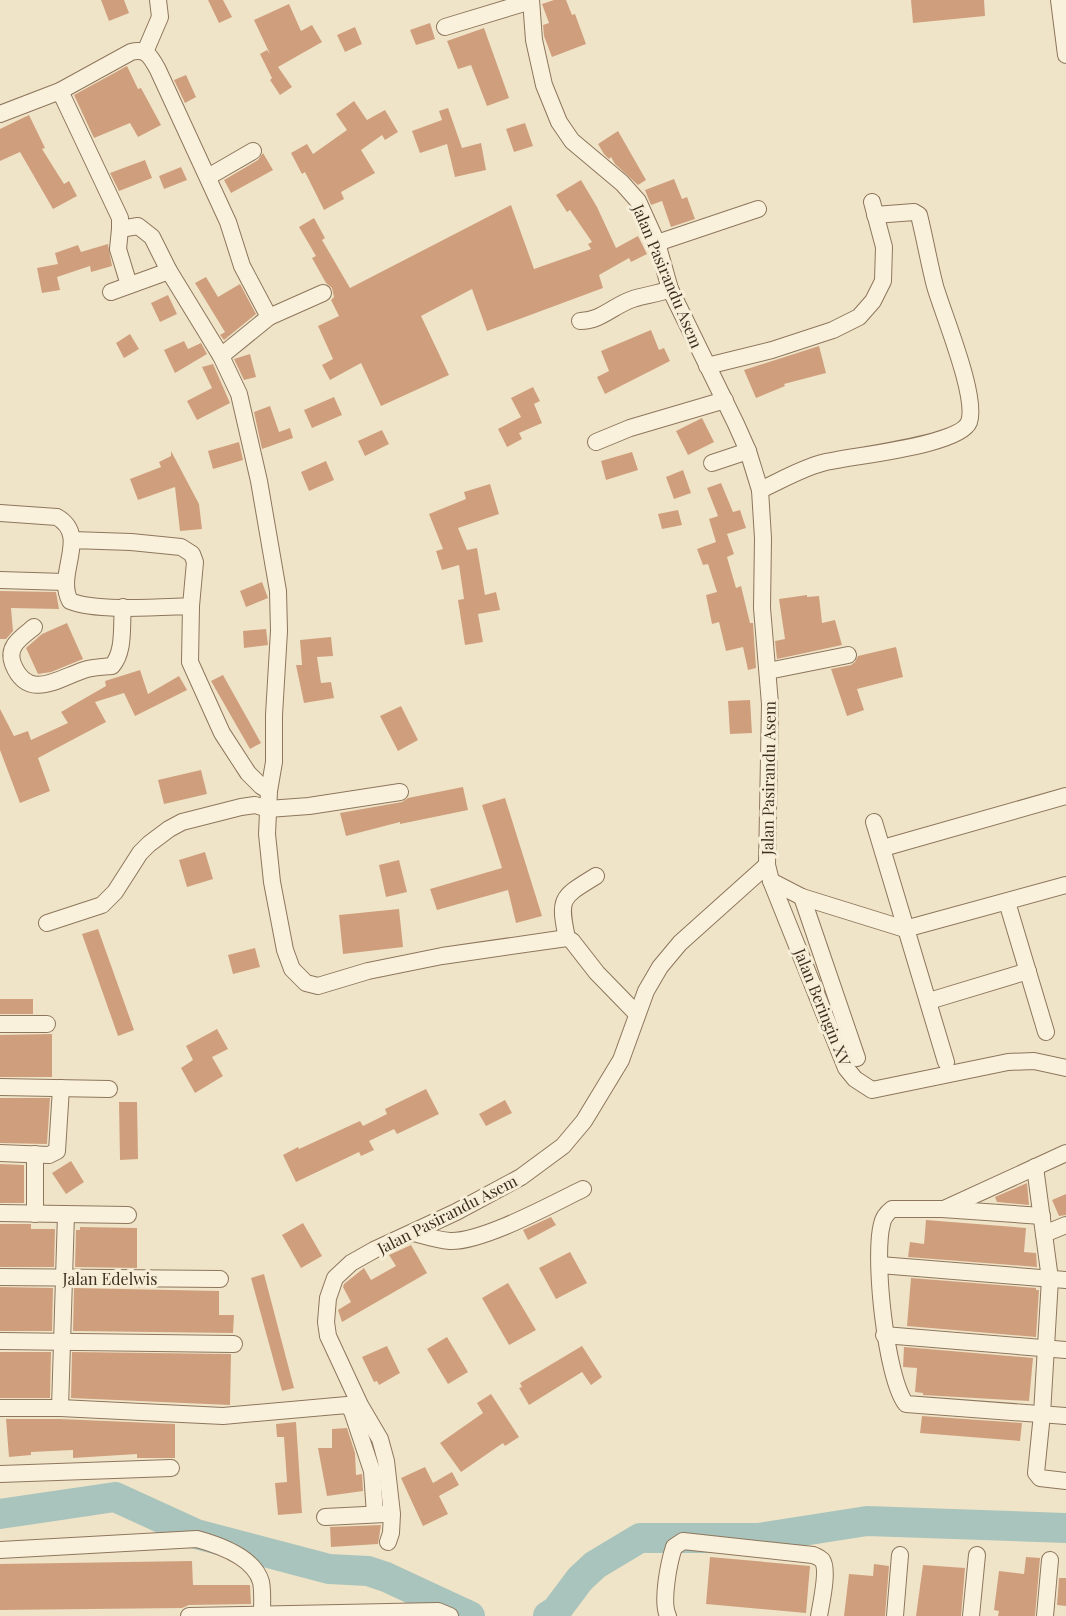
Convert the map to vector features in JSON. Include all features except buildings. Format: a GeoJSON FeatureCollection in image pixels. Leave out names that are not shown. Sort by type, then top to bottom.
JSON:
{"type":"FeatureCollection","features":[{"type":"Feature","properties":{"kind":"street"},"geometry":{"type":"LineString","coordinates":[[145,52],[160,18],[158,0]]}},
{"type":"Feature","properties":{"kind":"street"},"geometry":{"type":"LineString","coordinates":[[1059,0],[1066,55]]}},
{"type":"Feature","properties":{"kind":"street"},"geometry":{"type":"LineString","coordinates":[[445,27],[531,1]]}},
{"type":"Feature","properties":{"kind":"street","name":"Jalan Pasirandu Asem"},"geometry":{"type":"LineString","coordinates":[[388,1542],[391,1533],[384,1514],[386,1461],[380,1439],[360,1405],[328,1335],[326,1311],[331,1287],[341,1271],[374,1250],[414,1233],[521,1177],[563,1146],[584,1120],[621,1060],[646,991],[660,967],[680,943],[769,873],[768,671],[762,608],[760,490],[748,451],[670,289],[657,243],[638,201],[622,183],[572,141],[559,122],[544,85],[534,40],[531,1]]}},
{"type":"Feature","properties":{"kind":"street"},"geometry":{"type":"LineString","coordinates":[[0,114],[60,90],[131,52],[141,50],[149,54],[228,222],[242,266],[269,316]]}},
{"type":"Feature","properties":{"kind":"street"},"geometry":{"type":"LineString","coordinates":[[60,90],[120,218],[118,249],[129,285]]}},
{"type":"Feature","properties":{"kind":"street"},"geometry":{"type":"LineString","coordinates":[[208,177],[253,151]]}},
{"type":"Feature","properties":{"kind":"street"},"geometry":{"type":"LineString","coordinates":[[657,243],[758,209]]}},
{"type":"Feature","properties":{"kind":"street"},"geometry":{"type":"LineString","coordinates":[[707,366],[772,350],[833,330],[859,317],[873,301],[883,281],[884,247],[874,209],[914,212],[919,215],[936,288],[957,349],[967,390],[969,422],[961,430],[926,443],[825,462],[806,468],[760,490]]}},
{"type":"Feature","properties":{"kind":"street"},"geometry":{"type":"LineString","coordinates":[[120,229],[138,226],[152,237],[169,271],[221,356],[239,394],[259,481],[278,591],[279,632],[274,714],[274,762],[268,809],[268,857],[285,950],[292,969],[306,983],[318,986],[368,971],[442,956],[567,938],[572,941],[597,973],[638,1014]]}},
{"type":"Feature","properties":{"kind":"street"},"geometry":{"type":"LineString","coordinates":[[111,292],[169,271]]}},
{"type":"Feature","properties":{"kind":"street"},"geometry":{"type":"LineString","coordinates":[[580,321],[590,321],[635,298],[654,295],[670,289]]}},
{"type":"Feature","properties":{"kind":"street"},"geometry":{"type":"LineString","coordinates":[[221,356],[269,316],[323,293]]}},
{"type":"Feature","properties":{"kind":"street"},"geometry":{"type":"LineString","coordinates":[[596,442],[630,428],[725,400]]}},
{"type":"Feature","properties":{"kind":"street"},"geometry":{"type":"LineString","coordinates":[[712,463],[748,451]]}},
{"type":"Feature","properties":{"kind":"street"},"geometry":{"type":"LineString","coordinates":[[0,513],[57,517],[65,522],[70,529],[72,540],[65,582],[66,595],[70,601],[77,604],[123,607],[192,606]]}},
{"type":"Feature","properties":{"kind":"street"},"geometry":{"type":"LineString","coordinates":[[72,540],[181,546],[192,554],[195,562],[190,662],[222,734],[248,773],[269,791]]}},
{"type":"Feature","properties":{"kind":"street"},"geometry":{"type":"LineString","coordinates":[[0,580],[65,582]]}},
{"type":"Feature","properties":{"kind":"street"},"geometry":{"type":"LineString","coordinates":[[34,627],[16,642],[11,655],[21,676],[29,683],[41,686],[86,669],[112,666],[117,660],[121,646],[123,607]]}},
{"type":"Feature","properties":{"kind":"street"},"geometry":{"type":"LineString","coordinates":[[768,671],[848,655]]}},
{"type":"Feature","properties":{"kind":"street"},"geometry":{"type":"LineString","coordinates":[[47,923],[102,905],[108,900],[140,853],[169,828],[182,822],[241,807],[255,806],[268,809],[341,802],[400,792]]}},
{"type":"Feature","properties":{"kind":"street"},"geometry":{"type":"LineString","coordinates":[[883,848],[1066,796]]}},
{"type":"Feature","properties":{"kind":"street"},"geometry":{"type":"LineString","coordinates":[[874,822],[946,1062]]}},
{"type":"Feature","properties":{"kind":"street"},"geometry":{"type":"LineString","coordinates":[[769,873],[802,897],[906,929],[1066,885]]}},
{"type":"Feature","properties":{"kind":"street","name":"Jalan Beringin XV"},"geometry":{"type":"LineString","coordinates":[[769,873],[846,1068],[855,1079],[872,1090],[1008,1062],[1034,1061],[1066,1068]]}},
{"type":"Feature","properties":{"kind":"street"},"geometry":{"type":"LineString","coordinates":[[567,938],[562,916],[562,903],[568,893],[596,876]]}},
{"type":"Feature","properties":{"kind":"street"},"geometry":{"type":"LineString","coordinates":[[802,897],[857,1058]]}},
{"type":"Feature","properties":{"kind":"street"},"geometry":{"type":"LineString","coordinates":[[1007,902],[1046,1032]]}},
{"type":"Feature","properties":{"kind":"street"},"geometry":{"type":"LineString","coordinates":[[929,1001],[1028,971]]}},
{"type":"Feature","properties":{"kind":"street"},"geometry":{"type":"LineString","coordinates":[[0,1024],[47,1024]]}},
{"type":"Feature","properties":{"kind":"street"},"geometry":{"type":"LineString","coordinates":[[0,1087],[109,1089]]}},
{"type":"Feature","properties":{"kind":"street"},"geometry":{"type":"LineString","coordinates":[[0,1154],[49,1155],[57,1150],[61,1088]]}},
{"type":"Feature","properties":{"kind":"street"},"geometry":{"type":"LineString","coordinates":[[942,1209],[1066,1153]]}},
{"type":"Feature","properties":{"kind":"street"},"geometry":{"type":"LineString","coordinates":[[35,1154],[35,1214]]}},
{"type":"Feature","properties":{"kind":"street"},"geometry":{"type":"LineString","coordinates":[[1035,1167],[1044,1234],[1058,1280],[1045,1348],[1036,1473],[1040,1478],[1066,1481]]}},
{"type":"Feature","properties":{"kind":"street"},"geometry":{"type":"LineString","coordinates":[[414,1233],[450,1241],[477,1236],[525,1218],[584,1189]]}},
{"type":"Feature","properties":{"kind":"street"},"geometry":{"type":"LineString","coordinates":[[1042,1215],[942,1209],[892,1209],[885,1215],[881,1224],[880,1265],[884,1335],[899,1396],[906,1404],[1066,1416]]}},
{"type":"Feature","properties":{"kind":"street"},"geometry":{"type":"LineString","coordinates":[[0,1214],[128,1215]]}},
{"type":"Feature","properties":{"kind":"street"},"geometry":{"type":"LineString","coordinates":[[60,1408],[66,1214]]}},
{"type":"Feature","properties":{"kind":"street"},"geometry":{"type":"LineString","coordinates":[[1044,1234],[1066,1225]]}},
{"type":"Feature","properties":{"kind":"street"},"geometry":{"type":"LineString","coordinates":[[880,1265],[1058,1280]]}},
{"type":"Feature","properties":{"kind":"street","name":"Jalan Edelwis"},"geometry":{"type":"LineString","coordinates":[[0,1277],[220,1279]]}},
{"type":"Feature","properties":{"kind":"street"},"geometry":{"type":"LineString","coordinates":[[884,1335],[1066,1350]]}},
{"type":"Feature","properties":{"kind":"street"},"geometry":{"type":"LineString","coordinates":[[0,1341],[234,1344]]}},
{"type":"Feature","properties":{"kind":"street"},"geometry":{"type":"LineString","coordinates":[[0,1408],[60,1408],[223,1416],[347,1405],[352,1411],[384,1514],[325,1517]]}},
{"type":"Feature","properties":{"kind":"street"},"geometry":{"type":"LineString","coordinates":[[0,1474],[171,1468]]}},
{"type":"Feature","properties":{"kind":"street"},"geometry":{"type":"LineString","coordinates":[[0,1550],[197,1539],[232,1551],[246,1562],[261,1581],[262,1615]]}},
{"type":"Feature","properties":{"kind":"street"},"geometry":{"type":"LineString","coordinates":[[668,1616],[665,1604],[670,1556],[674,1547],[683,1541],[819,1557],[825,1570],[819,1616]]}},
{"type":"Feature","properties":{"kind":"street"},"geometry":{"type":"LineString","coordinates":[[895,1616],[900,1555]]}},
{"type":"Feature","properties":{"kind":"street"},"geometry":{"type":"LineString","coordinates":[[971,1616],[976,1555]]}},
{"type":"Feature","properties":{"kind":"street"},"geometry":{"type":"LineString","coordinates":[[1046,1616],[1050,1560]]}},
{"type":"Feature","properties":{"kind":"street"},"geometry":{"type":"LineString","coordinates":[[191,1616],[438,1611],[450,1616]]}},
{"type":"Feature","properties":{"kind":"waterway"},"geometry":{"type":"LineString","coordinates":[[0,1514],[115,1497],[196,1534],[329,1569],[368,1571],[386,1577],[470,1616]]}},
{"type":"Feature","properties":{"kind":"waterway"},"geometry":{"type":"LineString","coordinates":[[548,1616],[556,1611],[580,1579],[595,1565],[640,1538],[758,1538],[867,1521],[1066,1528]]}}]}
